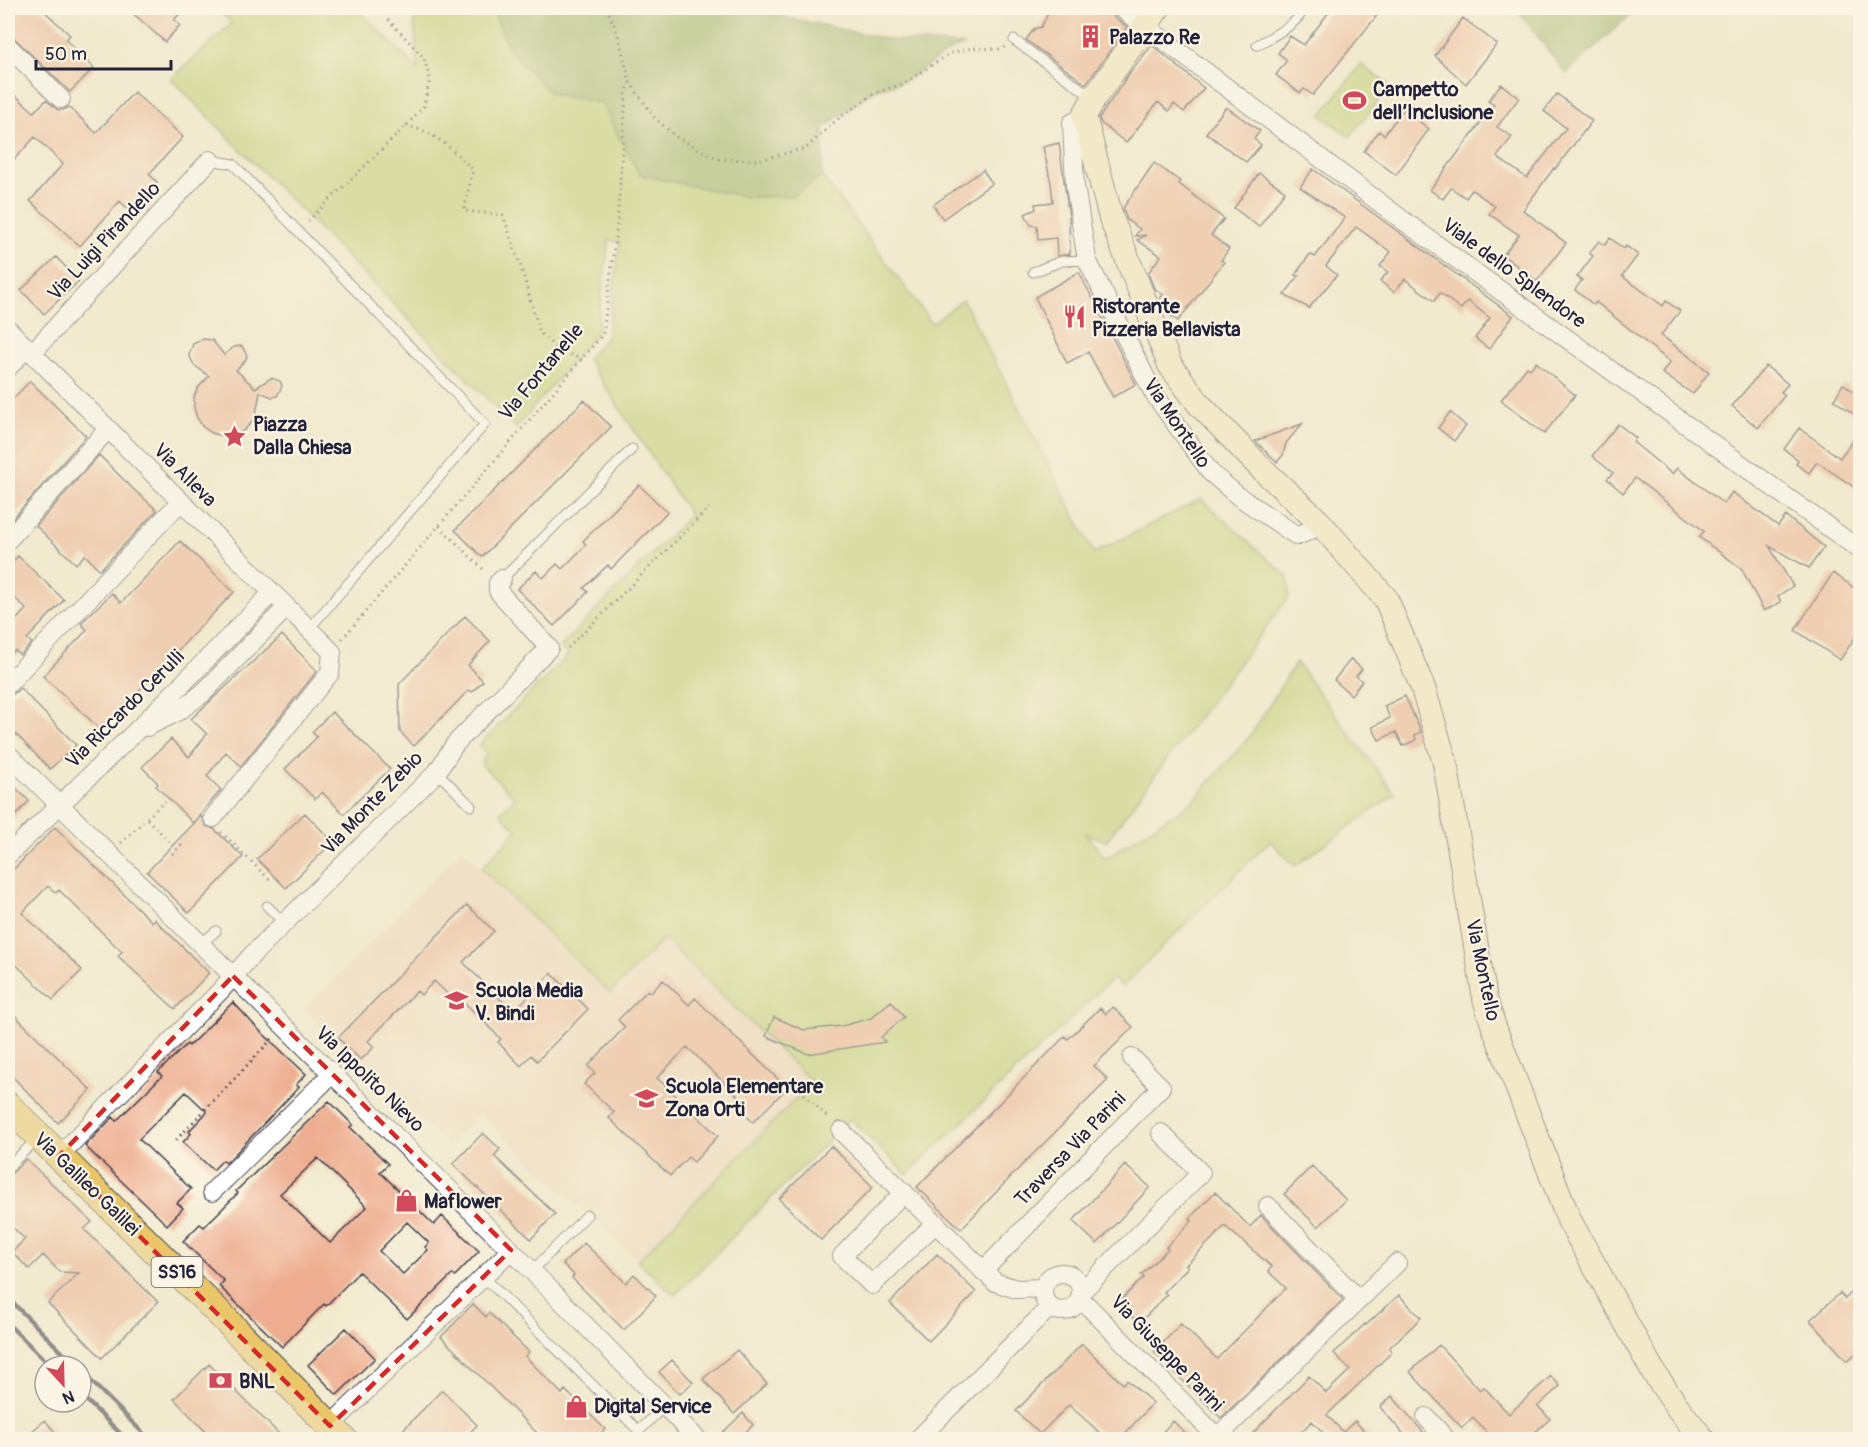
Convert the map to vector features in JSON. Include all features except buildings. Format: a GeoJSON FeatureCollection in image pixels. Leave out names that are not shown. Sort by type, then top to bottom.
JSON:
{"type":"FeatureCollection","features":[{"type":"Feature","properties":{"kind":"main road","name":"Via Montello"},"geometry":{"type":"LineString","coordinates":[[1152,16],[1089,107],[1111,218],[1170,365],[1199,404],[1262,469],[1319,522],[1386,599],[1423,688],[1445,763],[1485,999],[1494,1027],[1569,1220],[1654,1373],[1703,1440]]}},
{"type":"Feature","properties":{"kind":"main road","name":"Via Galileo Galilei"},"geometry":{"type":"LineString","coordinates":[[8,1106],[220,1314],[345,1418]]}},
{"type":"Feature","properties":{"kind":"street","name":"Viale dello Splendore"},"geometry":{"type":"LineString","coordinates":[[1121,8],[1152,16],[1408,224],[1860,550]]}},
{"type":"Feature","properties":{"kind":"street"},"geometry":{"type":"LineString","coordinates":[[8,46],[62,99]]}},
{"type":"Feature","properties":{"kind":"street","name":"Via Montello"},"geometry":{"type":"LineString","coordinates":[[1089,107],[1072,123],[1075,186],[1087,260],[1154,394],[1211,473],[1238,496],[1297,536],[1311,530],[1319,522]]}},
{"type":"Feature","properties":{"kind":"street","name":"Via Luigi Pirandello"},"geometry":{"type":"LineString","coordinates":[[8,368],[29,350],[210,160]]}},
{"type":"Feature","properties":{"kind":"street","name":"Via Alleva"},"geometry":{"type":"LineString","coordinates":[[8,329],[332,652],[330,673],[214,822]]}},
{"type":"Feature","properties":{"kind":"street"},"geometry":{"type":"LineString","coordinates":[[8,540],[108,429]]}},
{"type":"Feature","properties":{"kind":"street"},"geometry":{"type":"LineString","coordinates":[[8,684],[181,501]]}},
{"type":"Feature","properties":{"kind":"street","name":"Via Monte Zebio"},"geometry":{"type":"LineString","coordinates":[[59,1156],[284,923],[437,772],[455,744],[549,648],[498,591],[500,581]]}},
{"type":"Feature","properties":{"kind":"street","name":"Via Riccardo Cerulli"},"geometry":{"type":"LineString","coordinates":[[8,855],[134,733],[272,593]]}},
{"type":"Feature","properties":{"kind":"street"},"geometry":{"type":"LineString","coordinates":[[134,733],[179,711],[202,693],[287,607]]}},
{"type":"Feature","properties":{"kind":"street","name":"Via Ippolito Nievo"},"geometry":{"type":"LineString","coordinates":[[8,753],[532,1270],[698,1440]]}},
{"type":"Feature","properties":{"kind":"street","name":"Traversa Via Parini"},"geometry":{"type":"LineString","coordinates":[[983,1271],[1161,1087],[1132,1058]]}},
{"type":"Feature","properties":{"kind":"street"},"geometry":{"type":"LineString","coordinates":[[212,1192],[332,1074]]}},
{"type":"Feature","properties":{"kind":"street"},"geometry":{"type":"LineString","coordinates":[[841,1131],[995,1282],[1007,1287],[1026,1290],[1043,1288]]}},
{"type":"Feature","properties":{"kind":"street"},"geometry":{"type":"LineString","coordinates":[[1081,1295],[1073,1276],[1061,1273],[1050,1277],[1043,1288],[1044,1298],[1050,1307],[1062,1311],[1073,1307],[1081,1295],[1201,1173],[1161,1133]]}},
{"type":"Feature","properties":{"kind":"street"},"geometry":{"type":"LineString","coordinates":[[904,1192],[842,1256],[872,1285],[936,1223]]}},
{"type":"Feature","properties":{"kind":"street"},"geometry":{"type":"LineString","coordinates":[[1268,1206],[1359,1300]]}},
{"type":"Feature","properties":{"kind":"street"},"geometry":{"type":"LineString","coordinates":[[345,1418],[511,1250]]}},
{"type":"Feature","properties":{"kind":"street"},"geometry":{"type":"LineString","coordinates":[[1217,1439],[1397,1263]]}},
{"type":"Feature","properties":{"kind":"street","name":"Via Giuseppe Parini"},"geometry":{"type":"LineString","coordinates":[[1081,1295],[1217,1439]]}},
{"type":"Feature","properties":{"kind":"street"},"geometry":{"type":"LineString","coordinates":[[917,1440],[1050,1307]]}},
{"type":"Feature","properties":{"kind":"street"},"geometry":{"type":"LineString","coordinates":[[1426,1417],[1447,1440]]}},
{"type":"Feature","properties":{"kind":"lane"},"geometry":{"type":"LineString","coordinates":[[1257,45],[1280,33],[1302,13],[1304,8]]}},
{"type":"Feature","properties":{"kind":"lane"},"geometry":{"type":"LineString","coordinates":[[1014,40],[1089,107]]}},
{"type":"Feature","properties":{"kind":"lane"},"geometry":{"type":"LineString","coordinates":[[210,160],[233,164],[298,230],[423,365],[484,424],[309,629]]}},
{"type":"Feature","properties":{"kind":"lane"},"geometry":{"type":"LineString","coordinates":[[1033,272],[1062,261],[1087,260]]}},
{"type":"Feature","properties":{"kind":"lane"},"geometry":{"type":"LineString","coordinates":[[500,581],[632,449]]}},
{"type":"Feature","properties":{"kind":"lane"},"geometry":{"type":"LineString","coordinates":[[437,772],[471,806]]}},
{"type":"Feature","properties":{"kind":"lane"},"geometry":{"type":"LineString","coordinates":[[267,906],[284,923]]}},
{"type":"Feature","properties":{"kind":"lane"},"geometry":{"type":"LineString","coordinates":[[201,944],[216,931]]}},
{"type":"Feature","properties":{"kind":"lane"},"geometry":{"type":"LineString","coordinates":[[8,1167],[39,1137]]}},
{"type":"Feature","properties":{"kind":"lane"},"geometry":{"type":"LineString","coordinates":[[532,1270],[588,1215]]}},
{"type":"Feature","properties":{"kind":"lane"},"geometry":{"type":"LineString","coordinates":[[483,1276],[639,1431],[664,1406]]}},
{"type":"Feature","properties":{"kind":"lane"},"geometry":{"type":"LineString","coordinates":[[387,1440],[389,1437],[392,1440]]}},
{"type":"Feature","properties":{"kind":"path","name":"Via Fontanelle"},"geometry":{"type":"LineString","coordinates":[[344,638],[603,334],[617,224],[626,94],[630,82],[618,35],[607,8]]}},
{"type":"Feature","properties":{"kind":"path"},"geometry":{"type":"LineString","coordinates":[[298,230],[424,106],[430,79],[424,58],[386,17]]}},
{"type":"Feature","properties":{"kind":"path"},"geometry":{"type":"LineString","coordinates":[[630,82],[654,117],[676,137],[718,159],[760,160],[806,148],[839,118],[875,93],[903,84],[951,53],[973,48],[1001,49],[1014,40]]}},
{"type":"Feature","properties":{"kind":"path"},"geometry":{"type":"LineString","coordinates":[[406,126],[417,128],[446,144],[473,170],[464,210],[502,215],[520,264],[540,333],[558,350],[582,359]]}},
{"type":"Feature","properties":{"kind":"path"},"geometry":{"type":"LineString","coordinates":[[565,651],[709,508]]}},
{"type":"Feature","properties":{"kind":"path"},"geometry":{"type":"LineString","coordinates":[[439,526],[500,581]]}},
{"type":"Feature","properties":{"kind":"path"},"geometry":{"type":"LineString","coordinates":[[123,840],[165,801]]}},
{"type":"Feature","properties":{"kind":"path"},"geometry":{"type":"LineString","coordinates":[[147,819],[177,849]]}},
{"type":"Feature","properties":{"kind":"path"},"geometry":{"type":"LineString","coordinates":[[214,822],[271,881]]}},
{"type":"Feature","properties":{"kind":"path"},"geometry":{"type":"LineString","coordinates":[[172,854],[183,843]]}},
{"type":"Feature","properties":{"kind":"path"},"geometry":{"type":"LineString","coordinates":[[176,1140],[271,1041]]}},
{"type":"Feature","properties":{"kind":"path"},"geometry":{"type":"LineString","coordinates":[[804,1094],[841,1131]]}},
{"type":"Feature","properties":{"kind":"highlighted area"},"geometry":{"type":"Polygon","coordinates":[[[233,976],[511,1250],[330,1426],[59,1156],[233,976]]]}},
{"type":"Feature","properties":{"kind":"shaded area"},"geometry":{"type":"Polygon","coordinates":[[[462,849],[609,993],[664,939],[813,1083],[637,1261],[480,1114],[448,1146],[304,1009],[462,849]]]}},
{"type":"Feature","properties":{"kind":"green space"},"geometry":{"type":"Polygon","coordinates":[[[215,8],[356,8],[418,69],[413,8],[492,8],[509,49],[550,93],[601,102],[640,175],[747,197],[792,196],[822,176],[932,323],[963,300],[1094,553],[1201,499],[1288,577],[1289,597],[1106,841],[1085,833],[1105,858],[1191,803],[1251,735],[1296,662],[1395,794],[1295,866],[1270,841],[1122,987],[1113,978],[907,1175],[850,1119],[675,1295],[637,1261],[812,1082],[664,939],[610,993],[481,868],[517,830],[500,813],[515,798],[482,765],[487,754],[479,745],[568,655],[560,647],[690,515],[587,359],[607,336],[620,242],[609,240],[597,332],[516,428],[171,79],[232,23],[215,8]]]}},
{"type":"Feature","properties":{"kind":"green space"},"geometry":{"type":"Polygon","coordinates":[[[492,8],[742,8],[892,40],[965,45],[949,51],[903,82],[874,90],[824,128],[822,176],[792,196],[747,197],[640,175],[601,103],[550,93],[509,49],[492,8]]]}},
{"type":"Feature","properties":{"kind":"green space"},"geometry":{"type":"Polygon","coordinates":[[[1516,8],[1642,8],[1630,15],[1566,74],[1516,8]]]}},
{"type":"Feature","properties":{"kind":"green space","name":"Campetto dell’Inclusione"},"geometry":{"type":"Polygon","coordinates":[[[1361,64],[1390,86],[1350,137],[1321,115],[1361,64]]]}},
{"type":"Feature","properties":{"kind":"railway"},"geometry":{"type":"LineString","coordinates":[[8,1298],[64,1354]]}},
{"type":"Feature","properties":{"kind":"railway"},"geometry":{"type":"LineString","coordinates":[[8,1324],[39,1354]]}},
{"type":"Feature","properties":{"kind":"railway"},"geometry":{"type":"LineString","coordinates":[[93,1383],[150,1440]]}},
{"type":"Feature","properties":{"kind":"railway"},"geometry":{"type":"LineString","coordinates":[[93,1407],[127,1440]]}},
{"type":"Feature","properties":{"kind":"place","name":"Palazzo Re"},"geometry":{"type":"Point","coordinates":[1091,37]}},
{"type":"Feature","properties":{"kind":"place","name":"Campetto dell’Inclusione"},"geometry":{"type":"Point","coordinates":[1355,100]}},
{"type":"Feature","properties":{"kind":"place","name":"Ristorante Pizzeria Bellavista"},"geometry":{"type":"Point","coordinates":[1074,317]}},
{"type":"Feature","properties":{"kind":"place","name":"Piazza Dalla Chiesa"},"geometry":{"type":"Point","coordinates":[235,436]}},
{"type":"Feature","properties":{"kind":"place","name":"Scuola Media V. Bindi"},"geometry":{"type":"Point","coordinates":[457,1001]}},
{"type":"Feature","properties":{"kind":"place","name":"Scuola Elementare Zona Orti"},"geometry":{"type":"Point","coordinates":[647,1098]}},
{"type":"Feature","properties":{"kind":"place","name":"Maflower"},"geometry":{"type":"Point","coordinates":[406,1201]}},
{"type":"Feature","properties":{"kind":"place","name":"BNL"},"geometry":{"type":"Point","coordinates":[221,1381]}},
{"type":"Feature","properties":{"kind":"place","name":"Digital Service"},"geometry":{"type":"Point","coordinates":[576,1406]}}]}
